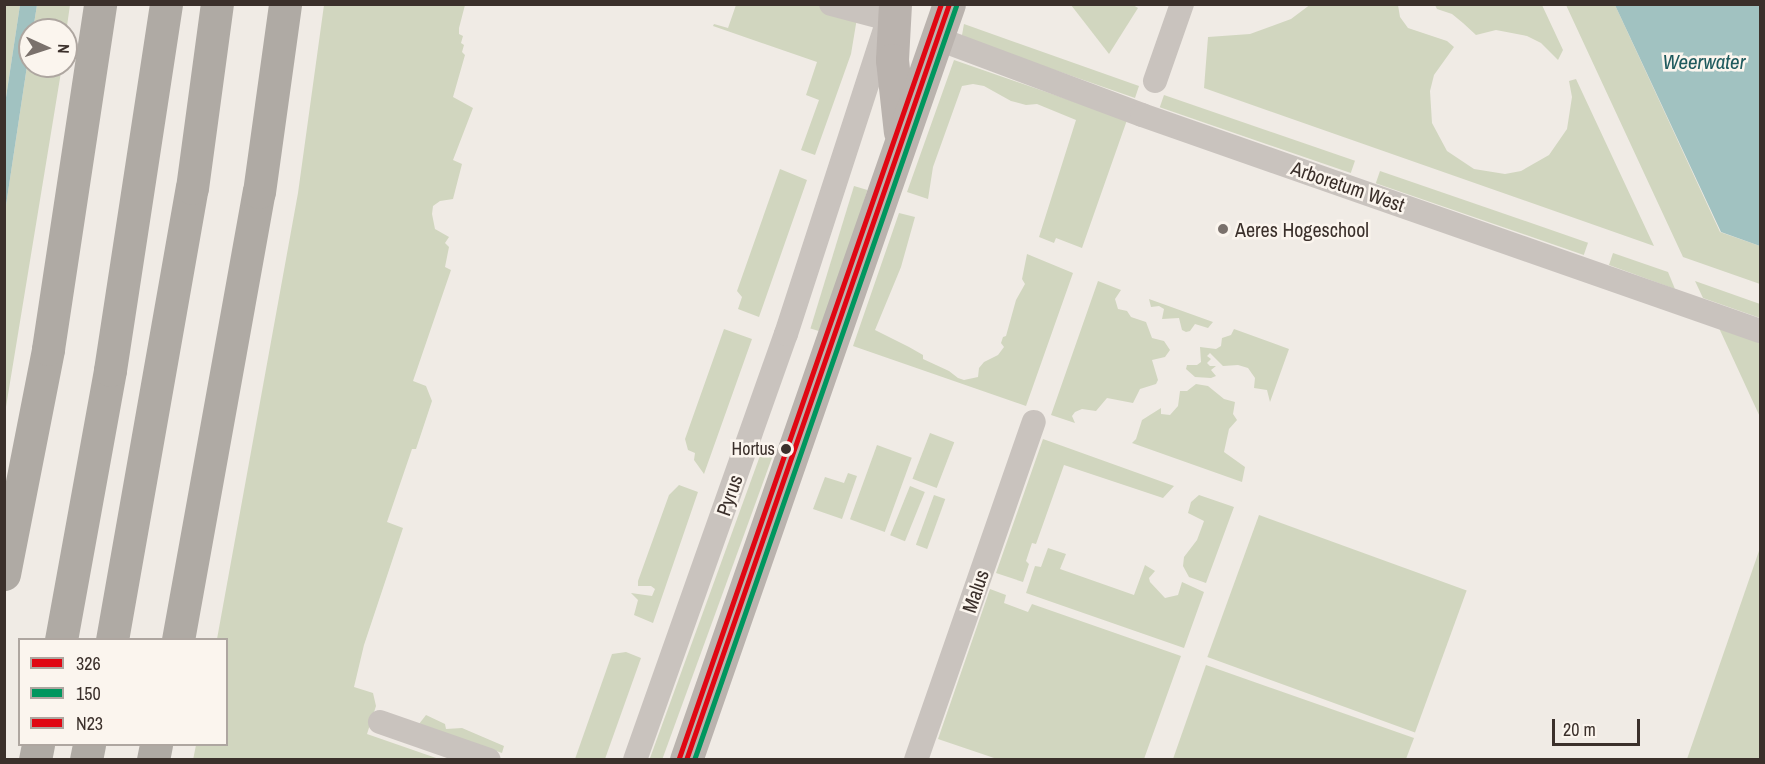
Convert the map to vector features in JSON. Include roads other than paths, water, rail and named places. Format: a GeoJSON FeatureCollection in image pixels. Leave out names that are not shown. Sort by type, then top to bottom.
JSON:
{"type":"FeatureCollection","features":[{"type":"Feature","properties":{"kind":"highway"},"geometry":{"type":"LineString","coordinates":[[4,574],[48,348],[100,4]]}},
{"type":"Feature","properties":{"kind":"highway"},"geometry":{"type":"LineString","coordinates":[[60,638],[110,370],[166,4]]}},
{"type":"Feature","properties":{"kind":"highway"},"geometry":{"type":"LineString","coordinates":[[112,638],[192,188],[217,4]]}},
{"type":"Feature","properties":{"kind":"highway"},"geometry":{"type":"LineString","coordinates":[[177,638],[259,192],[285,4]]}},
{"type":"Feature","properties":{"kind":"street"},"geometry":{"type":"LineString","coordinates":[[831,4],[892,9],[892,60],[902,143]]}},
{"type":"Feature","properties":{"kind":"street"},"geometry":{"type":"LineString","coordinates":[[1155,81],[1182,4]]}},
{"type":"Feature","properties":{"kind":"street","name":"Pyrus"},"geometry":{"type":"LineString","coordinates":[[635,759],[786,334],[892,9]]}},
{"type":"Feature","properties":{"kind":"street"},"geometry":{"type":"LineString","coordinates":[[686,759],[944,17]]}},
{"type":"Feature","properties":{"kind":"street","name":"Pyrus"},"geometry":{"type":"LineString","coordinates":[[853,126],[916,69],[944,17]]}},
{"type":"Feature","properties":{"kind":"street","name":"Arboretum West"},"geometry":{"type":"LineString","coordinates":[[944,17],[1142,115],[1761,331]]}},
{"type":"Feature","properties":{"kind":"street","name":"Malus"},"geometry":{"type":"LineString","coordinates":[[916,759],[1034,422]]}},
{"type":"Feature","properties":{"kind":"street"},"geometry":{"type":"LineString","coordinates":[[380,722],[489,759]]}},
{"type":"Feature","properties":{"kind":"water"},"geometry":{"type":"Polygon","coordinates":[[[20,5],[37,5],[35,18],[18,18],[20,5]]]}},
{"type":"Feature","properties":{"kind":"water","name":"Weerwater"},"geometry":{"type":"Polygon","coordinates":[[[1615,5],[1760,5],[1760,246],[1721,232],[1615,5]]]}},
{"type":"Feature","properties":{"kind":"water"},"geometry":{"type":"Polygon","coordinates":[[[18,18],[18,78],[25,78],[5,212],[5,104],[18,18]]]}},
{"type":"Feature","properties":{"kind":"place","name":"Aeres Hogeschool"},"geometry":{"type":"Point","coordinates":[1223,229]}},
{"type":"Feature","properties":{"kind":"place","name":"Hortus"},"geometry":{"type":"Point","coordinates":[786,449]}}]}
